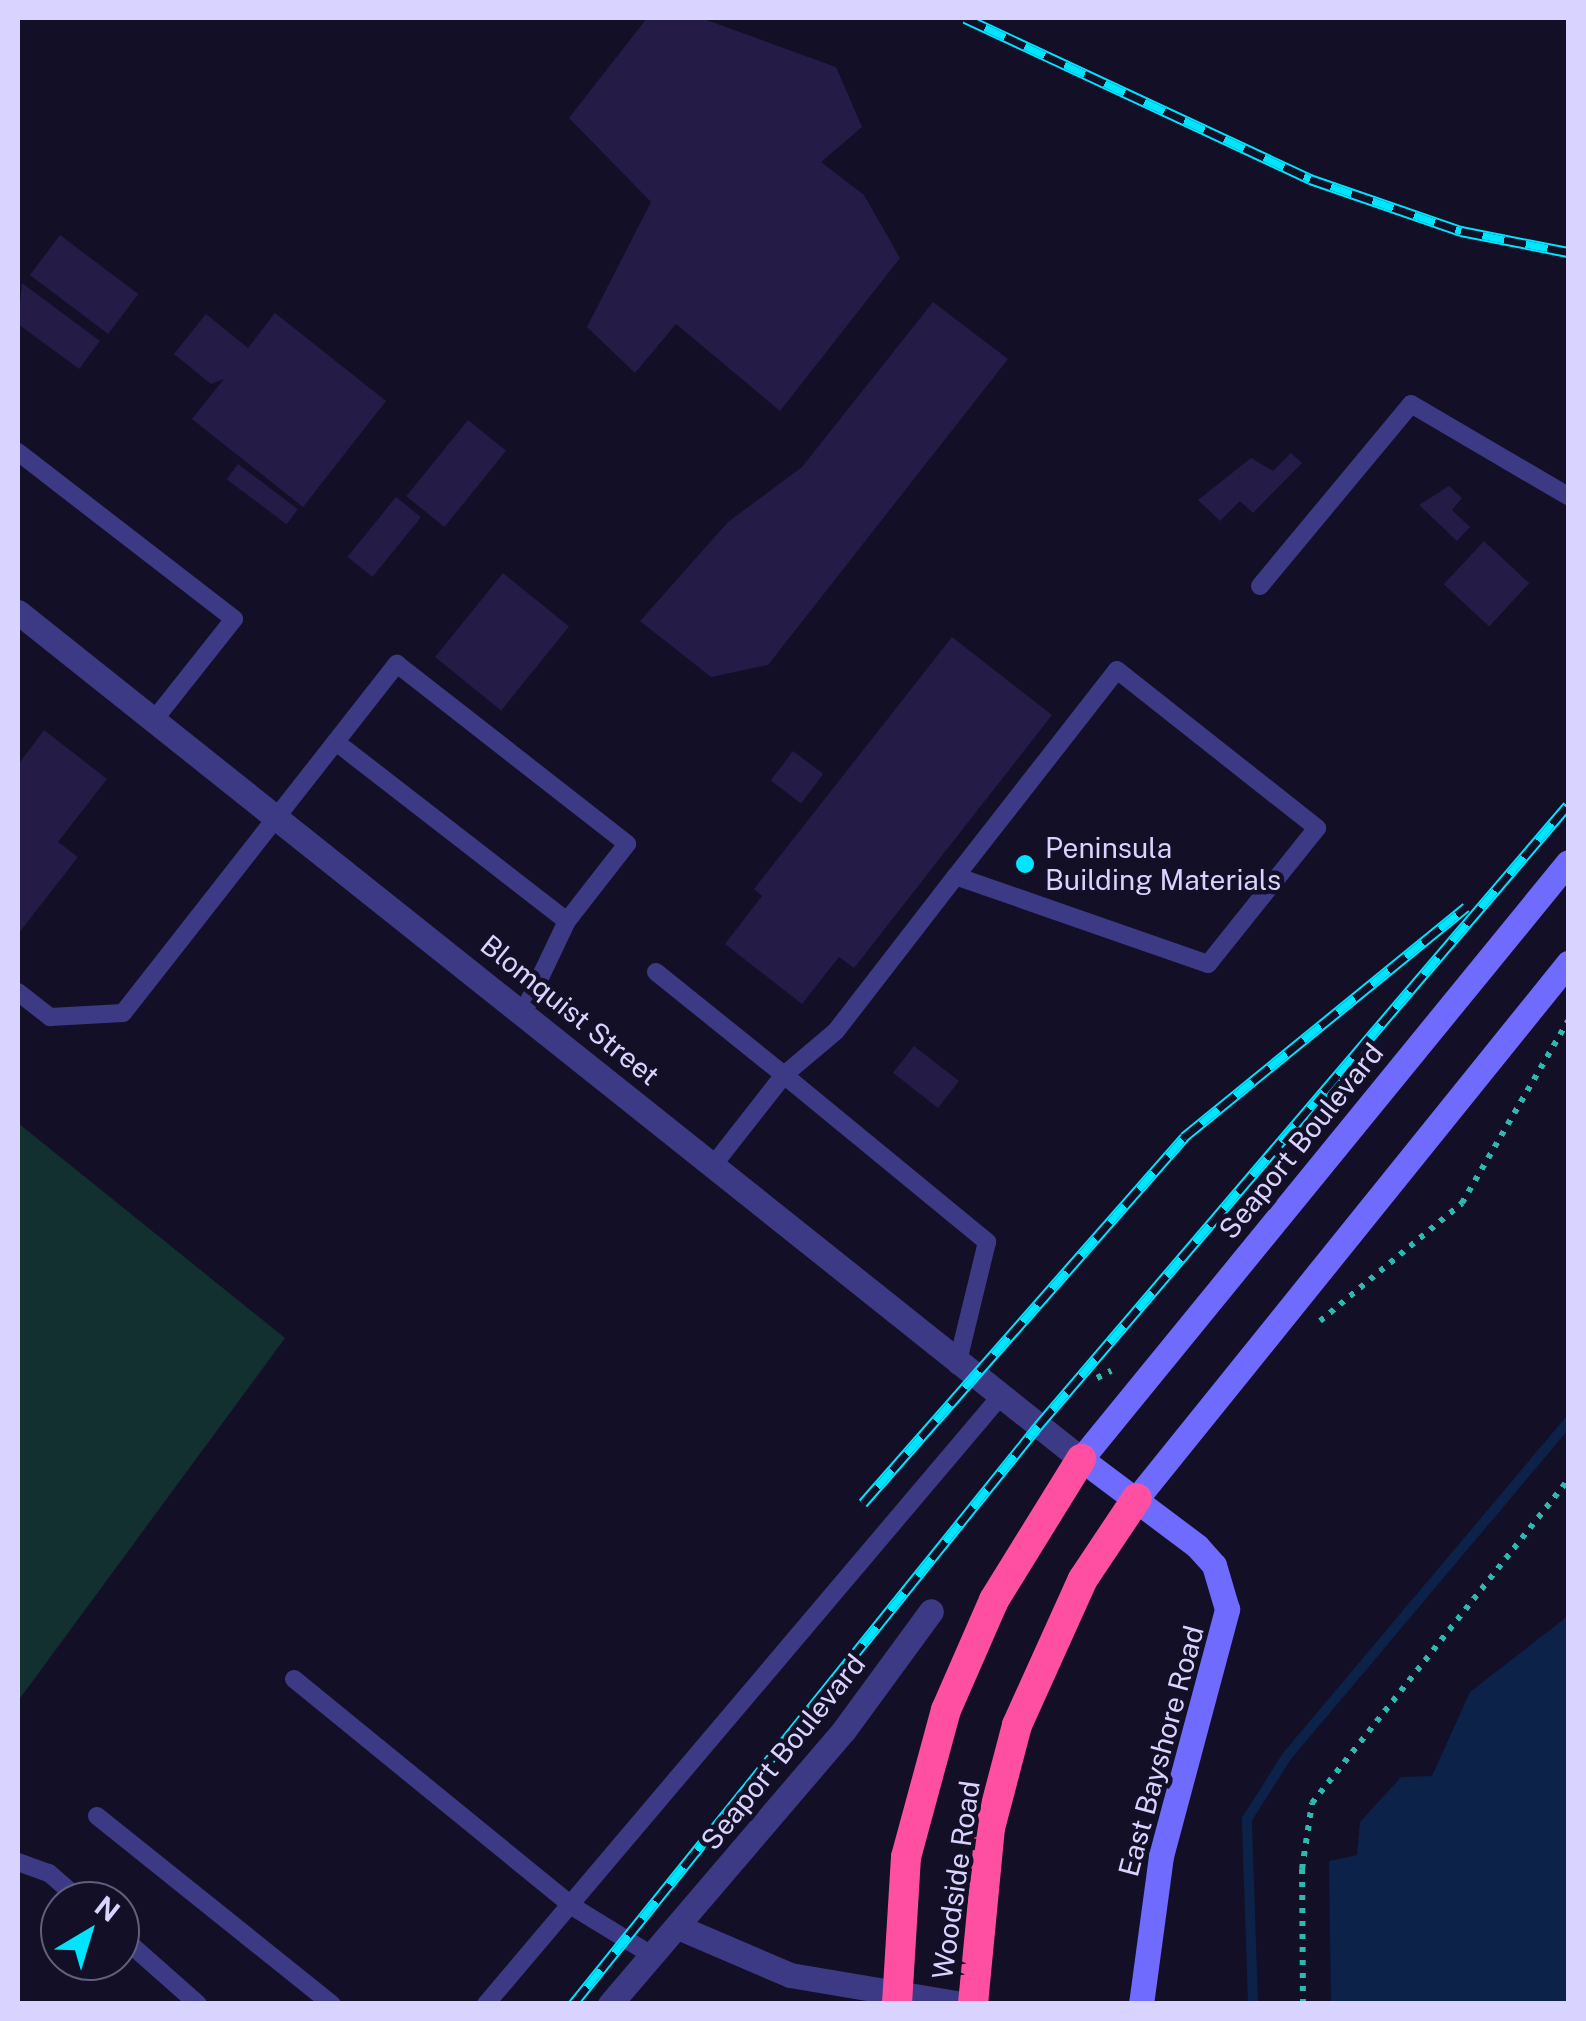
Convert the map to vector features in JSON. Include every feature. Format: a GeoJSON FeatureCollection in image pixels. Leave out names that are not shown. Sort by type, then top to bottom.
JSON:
{"type":"FeatureCollection","features":[{"type":"Feature","properties":{"kind":"highway","name":"Woodside Road"},"geometry":{"type":"LineString","coordinates":[[897,2000],[906,1856],[946,1710],[994,1600],[1082,1459]]}},
{"type":"Feature","properties":{"kind":"highway","name":"Woodside Road"},"geometry":{"type":"LineString","coordinates":[[972,2004],[990,1828],[1016,1726],[1067,1610],[1136,1498]]}},
{"type":"Feature","properties":{"kind":"main road","name":"Seaport Boulevard"},"geometry":{"type":"LineString","coordinates":[[1082,1459],[1568,862]]}},
{"type":"Feature","properties":{"kind":"main road"},"geometry":{"type":"LineString","coordinates":[[1136,1498],[1568,963]]}},
{"type":"Feature","properties":{"kind":"main road","name":"East Bayshore Road"},"geometry":{"type":"LineString","coordinates":[[1082,1459],[1136,1498],[1214,1565],[1227,1610],[1162,1856],[1140,2004]]}},
{"type":"Feature","properties":{"kind":"street","name":"Blomquist Street"},"geometry":{"type":"LineString","coordinates":[[20,619],[274,813],[524,1011],[956,1366],[1082,1459]]}},
{"type":"Feature","properties":{"kind":"street","name":"Seaport Boulevard"},"geometry":{"type":"LineString","coordinates":[[610,2004],[678,1927],[930,1611]]}},
{"type":"Feature","properties":{"kind":"street"},"geometry":{"type":"LineString","coordinates":[[678,1927],[751,1964],[897,2000],[961,2004]]}},
{"type":"Feature","properties":{"kind":"lane"},"geometry":{"type":"LineString","coordinates":[[1260,586],[1411,404],[1568,496]]}},
{"type":"Feature","properties":{"kind":"lane"},"geometry":{"type":"LineString","coordinates":[[18,452],[234,619],[154,720]]}},
{"type":"Feature","properties":{"kind":"lane"},"geometry":{"type":"LineString","coordinates":[[18,992],[50,1017],[123,1013],[274,813],[397,664],[627,844],[567,921],[524,1011]]}},
{"type":"Feature","properties":{"kind":"lane"},"geometry":{"type":"LineString","coordinates":[[711,1168],[784,1075],[836,1031],[956,876],[1117,670],[1317,828],[1208,964],[956,876]]}},
{"type":"Feature","properties":{"kind":"lane"},"geometry":{"type":"LineString","coordinates":[[336,742],[567,921]]}},
{"type":"Feature","properties":{"kind":"lane"},"geometry":{"type":"LineString","coordinates":[[656,972],[987,1242],[956,1366]]}},
{"type":"Feature","properties":{"kind":"lane"},"geometry":{"type":"LineString","coordinates":[[486,2004],[575,1908],[998,1398]]}},
{"type":"Feature","properties":{"kind":"lane"},"geometry":{"type":"LineString","coordinates":[[294,1679],[575,1908],[652,1956]]}},
{"type":"Feature","properties":{"kind":"lane"},"geometry":{"type":"LineString","coordinates":[[97,1816],[332,2004]]}},
{"type":"Feature","properties":{"kind":"lane"},"geometry":{"type":"LineString","coordinates":[[18,1862],[50,1873],[59,1881]]}},
{"type":"Feature","properties":{"kind":"lane"},"geometry":{"type":"LineString","coordinates":[[140,1953],[198,2004]]}},
{"type":"Feature","properties":{"kind":"path"},"geometry":{"type":"LineString","coordinates":[[1305,1338],[1462,1203],[1568,1021]]}},
{"type":"Feature","properties":{"kind":"path"},"geometry":{"type":"LineString","coordinates":[[1097,1378],[1112,1371]]}},
{"type":"Feature","properties":{"kind":"path"},"geometry":{"type":"LineString","coordinates":[[1303,2004],[1302,1869],[1312,1803],[1568,1480]]}},
{"type":"Feature","properties":{"kind":"green space"},"geometry":{"type":"Polygon","coordinates":[[[18,1123],[285,1338],[18,1701],[18,1123]]]}},
{"type":"Feature","properties":{"kind":"water"},"geometry":{"type":"Polygon","coordinates":[[[1568,1616],[1568,2003],[1331,2003],[1329,1861],[1357,1855],[1360,1822],[1401,1777],[1432,1776],[1470,1692],[1568,1616]]]}},
{"type":"Feature","properties":{"kind":"building"},"geometry":{"type":"Polygon","coordinates":[[[647,18],[701,18],[836,67],[862,127],[821,162],[864,195],[900,258],[780,411],[676,324],[635,373],[587,327],[651,202],[569,118],[647,18]]]}},
{"type":"Feature","properties":{"kind":"building"},"geometry":{"type":"Polygon","coordinates":[[[60,235],[138,294],[108,334],[30,275],[60,235]]]}},
{"type":"Feature","properties":{"kind":"building"},"geometry":{"type":"Polygon","coordinates":[[[22,283],[100,341],[79,369],[18,324],[22,283]]]}},
{"type":"Feature","properties":{"kind":"building"},"geometry":{"type":"Polygon","coordinates":[[[933,302],[1008,359],[768,665],[711,677],[640,621],[728,522],[802,467],[933,302]]]}},
{"type":"Feature","properties":{"kind":"building"},"geometry":{"type":"Polygon","coordinates":[[[275,313],[386,401],[303,507],[192,419],[224,379],[211,384],[174,354],[206,314],[248,348],[275,313]]]}},
{"type":"Feature","properties":{"kind":"building"},"geometry":{"type":"Polygon","coordinates":[[[468,420],[506,451],[444,527],[406,496],[468,420]]]}},
{"type":"Feature","properties":{"kind":"building"},"geometry":{"type":"Polygon","coordinates":[[[1291,453],[1302,463],[1253,513],[1240,501],[1220,521],[1198,500],[1251,458],[1273,471],[1291,453]]]}},
{"type":"Feature","properties":{"kind":"building"},"geometry":{"type":"Polygon","coordinates":[[[238,464],[298,509],[286,524],[227,479],[238,464]]]}},
{"type":"Feature","properties":{"kind":"building"},"geometry":{"type":"Polygon","coordinates":[[[1449,486],[1462,498],[1452,510],[1470,527],[1457,541],[1419,505],[1449,486]]]}},
{"type":"Feature","properties":{"kind":"building"},"geometry":{"type":"Polygon","coordinates":[[[396,497],[421,517],[372,577],[348,557],[396,497]]]}},
{"type":"Feature","properties":{"kind":"building"},"geometry":{"type":"Polygon","coordinates":[[[1484,541],[1529,583],[1489,626],[1444,584],[1484,541]]]}},
{"type":"Feature","properties":{"kind":"building"},"geometry":{"type":"Polygon","coordinates":[[[503,573],[569,626],[501,710],[435,657],[503,573]]]}},
{"type":"Feature","properties":{"kind":"building"},"geometry":{"type":"Polygon","coordinates":[[[952,637],[1052,715],[854,968],[839,957],[802,1004],[725,944],[762,896],[754,889],[952,637]]]}},
{"type":"Feature","properties":{"kind":"building"},"geometry":{"type":"Polygon","coordinates":[[[44,730],[107,779],[58,842],[78,857],[18,934],[18,765],[44,730]]]}},
{"type":"Feature","properties":{"kind":"building"},"geometry":{"type":"Polygon","coordinates":[[[793,751],[823,774],[801,803],[771,781],[793,751]]]}},
{"type":"Feature","properties":{"kind":"building"},"geometry":{"type":"Polygon","coordinates":[[[914,1046],[959,1081],[938,1108],[893,1073],[914,1046]]]}},
{"type":"Feature","properties":{"kind":"waterway"},"geometry":{"type":"LineString","coordinates":[[1253,2004],[1247,1819],[1287,1756],[1568,1422]]}},
{"type":"Feature","properties":{"kind":"railway"},"geometry":{"type":"LineString","coordinates":[[965,18],[1310,179],[1461,231],[1568,252]]}},
{"type":"Feature","properties":{"kind":"railway"},"geometry":{"type":"LineString","coordinates":[[573,2004],[1038,1426],[1568,805]]}},
{"type":"Feature","properties":{"kind":"railway"},"geometry":{"type":"LineString","coordinates":[[863,1503],[1184,1137],[1466,907]]}},
{"type":"Feature","properties":{"kind":"place","name":"Peninsula Building Materials"},"geometry":{"type":"Point","coordinates":[1025,864]}}]}
